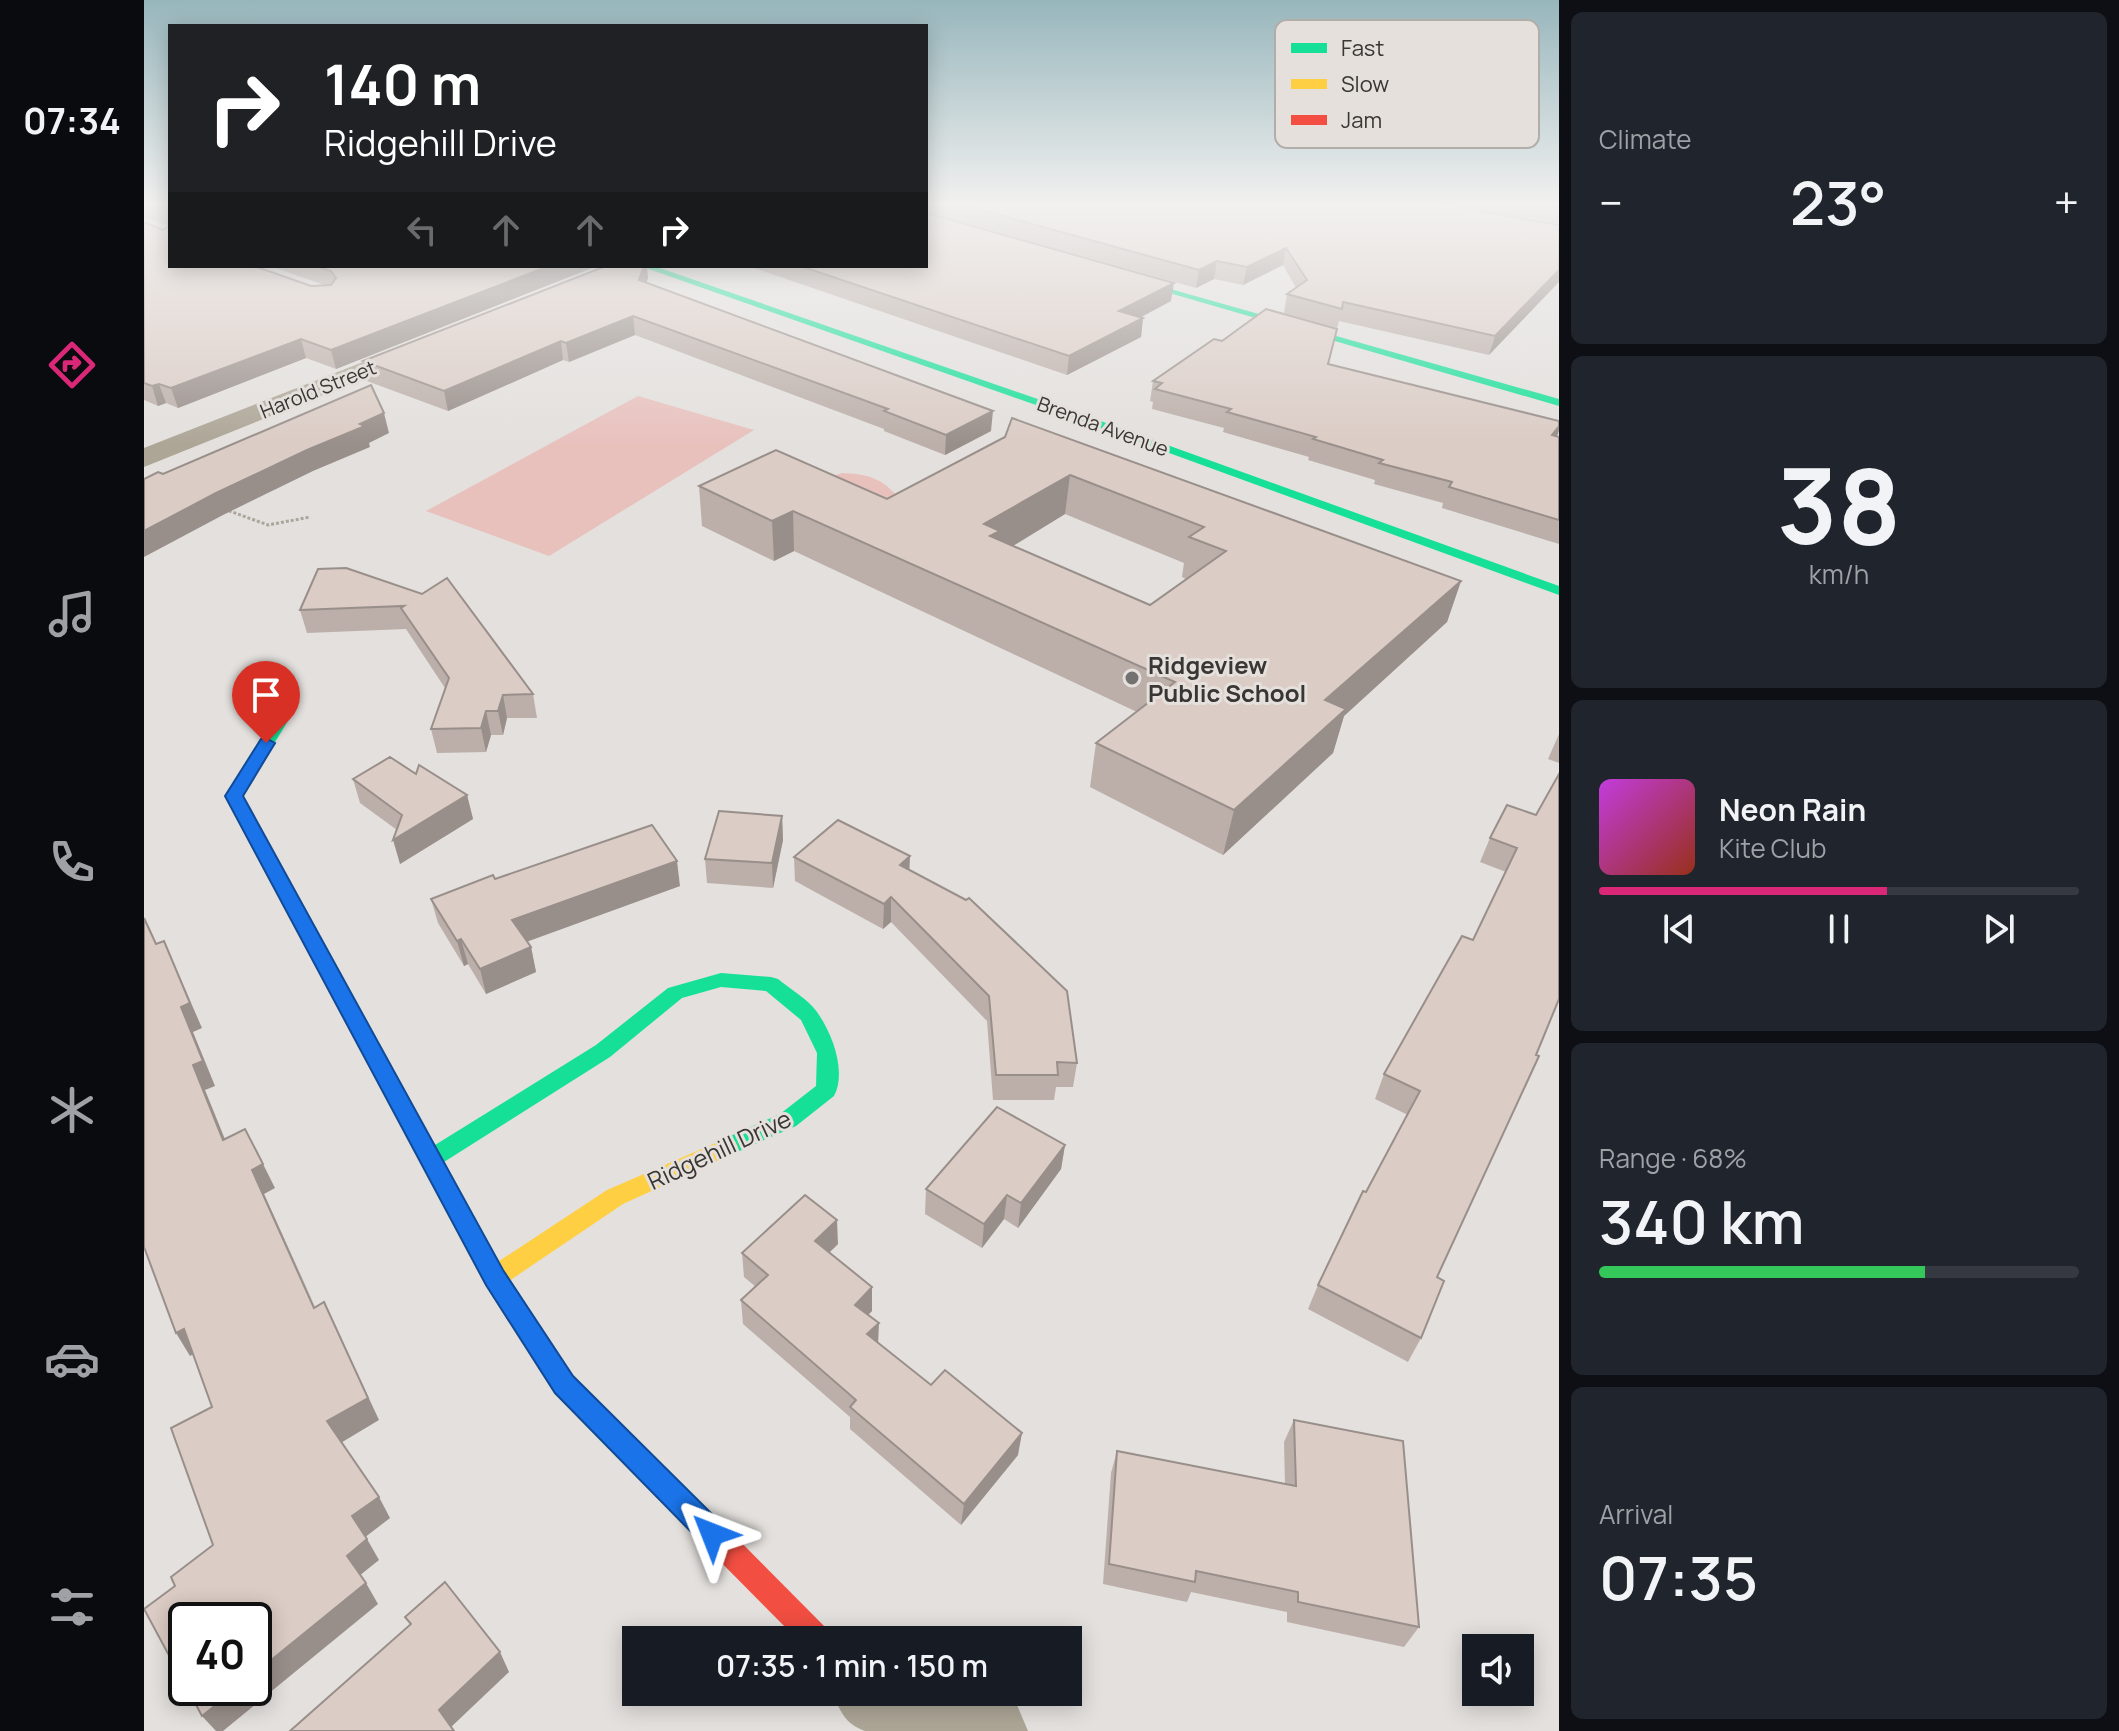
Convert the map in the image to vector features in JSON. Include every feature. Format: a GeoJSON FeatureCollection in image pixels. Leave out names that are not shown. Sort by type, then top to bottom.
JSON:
{"type":"FeatureCollection","features":[{"type":"Feature","properties":{"kind":"street","name":"Brenda Avenue"},"geometry":{"type":"LineString","coordinates":[[696,284],[1080,417],[1559,591]]}},
{"type":"Feature","properties":{"kind":"street"},"geometry":{"type":"LineString","coordinates":[[1147,284],[1559,403]]}},
{"type":"Feature","properties":{"kind":"street","name":"Harold Street"},"geometry":{"type":"LineString","coordinates":[[144,458],[438,341]]}},
{"type":"Feature","properties":{"kind":"street"},"geometry":{"type":"LineString","coordinates":[[283,716],[234,796],[495,1277],[564,1385],[804,1626]]}},
{"type":"Feature","properties":{"kind":"street","name":"Ridgehill Drive"},"geometry":{"type":"LineString","coordinates":[[432,1158],[603,1051],[675,993],[721,980],[771,984],[809,1015],[827,1053],[826,1090],[788,1120],[615,1197],[495,1277]]}},
{"type":"Feature","properties":{"kind":"street"},"geometry":{"type":"LineString","coordinates":[[901,1706],[991,1731]]}},
{"type":"Feature","properties":{"kind":"path"},"geometry":{"type":"LineString","coordinates":[[213,505],[268,525],[310,517]]}},
{"type":"Feature","properties":{"kind":"shaded area"},"geometry":{"type":"Polygon","coordinates":[[[638,396],[754,430],[549,556],[426,511],[638,396]]]}},
{"type":"Feature","properties":{"kind":"shaded area"},"geometry":{"type":"Polygon","coordinates":[[[842,473],[872,478],[896,495],[859,513],[813,483],[842,473]]]}},
{"type":"Feature","properties":{"kind":"building"},"geometry":{"type":"Polygon","coordinates":[[[144,284],[503,284],[331,350],[301,339],[171,388],[144,383],[144,284]]]}},
{"type":"Feature","properties":{"kind":"building"},"geometry":{"type":"Polygon","coordinates":[[[561,284],[649,284],[993,411],[946,435],[884,411],[888,409],[633,316],[566,343],[561,341],[444,391],[363,361],[561,284]]]}},
{"type":"Feature","properties":{"kind":"building"},"geometry":{"type":"Polygon","coordinates":[[[853,284],[1172,284],[1119,311],[1143,318],[1069,356],[853,284]]]}},
{"type":"Feature","properties":{"kind":"building"},"geometry":{"type":"Polygon","coordinates":[[[1302,284],[1546,284],[1495,336],[1343,302],[1342,309],[1287,294],[1302,284]]]}},
{"type":"Feature","properties":{"kind":"building"},"geometry":{"type":"Polygon","coordinates":[[[1266,309],[1337,329],[1328,364],[1559,421],[1552,435],[1559,437],[1559,520],[1449,487],[1452,482],[1379,463],[1383,460],[1313,439],[1316,437],[1227,412],[1231,409],[1155,389],[1162,383],[1153,381],[1214,339],[1222,341],[1266,309]]]}},
{"type":"Feature","properties":{"kind":"building"},"geometry":{"type":"Polygon","coordinates":[[[371,385],[384,413],[360,424],[365,426],[216,493],[144,531],[144,479],[158,472],[163,474],[371,385]]]}},
{"type":"Feature","properties":{"kind":"building"},"geometry":{"type":"Polygon","coordinates":[[[1012,418],[1461,581],[1325,700],[1346,709],[1234,810],[1096,743],[1175,682],[793,511],[772,521],[699,486],[776,450],[887,499],[1005,437],[1012,418]],[[1070,475],[984,524],[1000,531],[990,536],[1150,605],[1226,551],[1189,537],[1204,527],[1070,475]]]}},
{"type":"Feature","properties":{"kind":"building"},"geometry":{"type":"Polygon","coordinates":[[[346,568],[422,594],[447,578],[533,694],[503,695],[498,711],[486,711],[481,728],[431,729],[449,678],[401,608],[404,606],[300,610],[318,569],[346,568]]]}},
{"type":"Feature","properties":{"kind":"building"},"geometry":{"type":"Polygon","coordinates":[[[390,757],[416,774],[419,765],[467,795],[393,840],[402,815],[353,779],[390,757]]]}},
{"type":"Feature","properties":{"kind":"building"},"geometry":{"type":"Polygon","coordinates":[[[1559,774],[1559,999],[1536,1055],[1539,1056],[1437,1277],[1444,1281],[1421,1338],[1318,1285],[1363,1191],[1366,1192],[1420,1091],[1384,1074],[1462,936],[1473,940],[1517,848],[1490,838],[1507,805],[1536,815],[1559,774]]]}},
{"type":"Feature","properties":{"kind":"building"},"geometry":{"type":"Polygon","coordinates":[[[719,811],[782,816],[772,863],[705,859],[719,811]]]}},
{"type":"Feature","properties":{"kind":"building"},"geometry":{"type":"Polygon","coordinates":[[[838,820],[910,856],[900,865],[966,900],[969,898],[1067,991],[1077,1063],[1057,1062],[1058,1075],[996,1075],[989,996],[891,897],[884,904],[794,857],[838,820]]]}},
{"type":"Feature","properties":{"kind":"building"},"geometry":{"type":"Polygon","coordinates":[[[652,825],[677,861],[512,920],[531,947],[480,969],[461,939],[457,941],[431,899],[493,875],[495,879],[652,825]]]}},
{"type":"Feature","properties":{"kind":"building"},"geometry":{"type":"Polygon","coordinates":[[[144,918],[156,944],[164,941],[190,1003],[181,1007],[203,1061],[193,1065],[223,1140],[245,1129],[263,1164],[252,1170],[314,1308],[324,1302],[368,1398],[327,1421],[379,1497],[352,1516],[367,1539],[347,1556],[366,1583],[272,1659],[272,1602],[168,1602],[168,1654],[144,1609],[175,1586],[171,1577],[213,1545],[171,1428],[212,1407],[184,1329],[176,1333],[144,1247],[144,918]]]}},
{"type":"Feature","properties":{"kind":"building"},"geometry":{"type":"Polygon","coordinates":[[[997,1107],[1065,1145],[1021,1203],[1007,1195],[984,1224],[926,1189],[997,1107]]]}},
{"type":"Feature","properties":{"kind":"building"},"geometry":{"type":"Polygon","coordinates":[[[805,1195],[837,1220],[815,1241],[872,1287],[855,1305],[879,1323],[867,1334],[931,1385],[945,1370],[1022,1433],[964,1504],[850,1407],[856,1400],[741,1300],[768,1275],[742,1253],[805,1195]]]}},
{"type":"Feature","properties":{"kind":"building"},"geometry":{"type":"Polygon","coordinates":[[[1294,1420],[1403,1441],[1419,1627],[1298,1602],[1298,1592],[1196,1571],[1195,1582],[1109,1564],[1117,1451],[1296,1486],[1294,1420]]]}},
{"type":"Feature","properties":{"kind":"building"},"geometry":{"type":"Polygon","coordinates":[[[445,1582],[500,1652],[439,1710],[454,1731],[290,1731],[411,1624],[405,1617],[445,1582]]]}},
{"type":"Feature","properties":{"kind":"building"},"geometry":{"type":"Polygon","coordinates":[[[197,1706],[214,1706],[202,1716],[197,1706]]]}},
{"type":"Feature","properties":{"kind":"traffic: fast"},"geometry":{"type":"LineString","coordinates":[[696,284],[1080,417],[1559,591]]}},
{"type":"Feature","properties":{"kind":"traffic: fast"},"geometry":{"type":"LineString","coordinates":[[1147,284],[1559,403]]}},
{"type":"Feature","properties":{"kind":"traffic: fast"},"geometry":{"type":"LineString","coordinates":[[283,716],[234,796],[495,1277],[564,1385],[704,1525]]}},
{"type":"Feature","properties":{"kind":"traffic: fast"},"geometry":{"type":"LineString","coordinates":[[432,1158],[603,1051],[675,993],[721,980],[771,984],[809,1015],[827,1053],[826,1090],[788,1120],[727,1147]]}},
{"type":"Feature","properties":{"kind":"traffic: slow"},"geometry":{"type":"LineString","coordinates":[[495,1277],[615,1197],[727,1147]]}},
{"type":"Feature","properties":{"kind":"traffic: jam"},"geometry":{"type":"LineString","coordinates":[[704,1525],[804,1626]]}},
{"type":"Feature","properties":{"kind":"place","name":"Ridgeview Public School"},"geometry":{"type":"Point","coordinates":[1132,678]}},
{"type":"Feature","properties":{"kind":"route"},"geometry":{"type":"LineString","coordinates":[[266,743],[234,796],[495,1277],[564,1385],[712,1534]]}}]}
